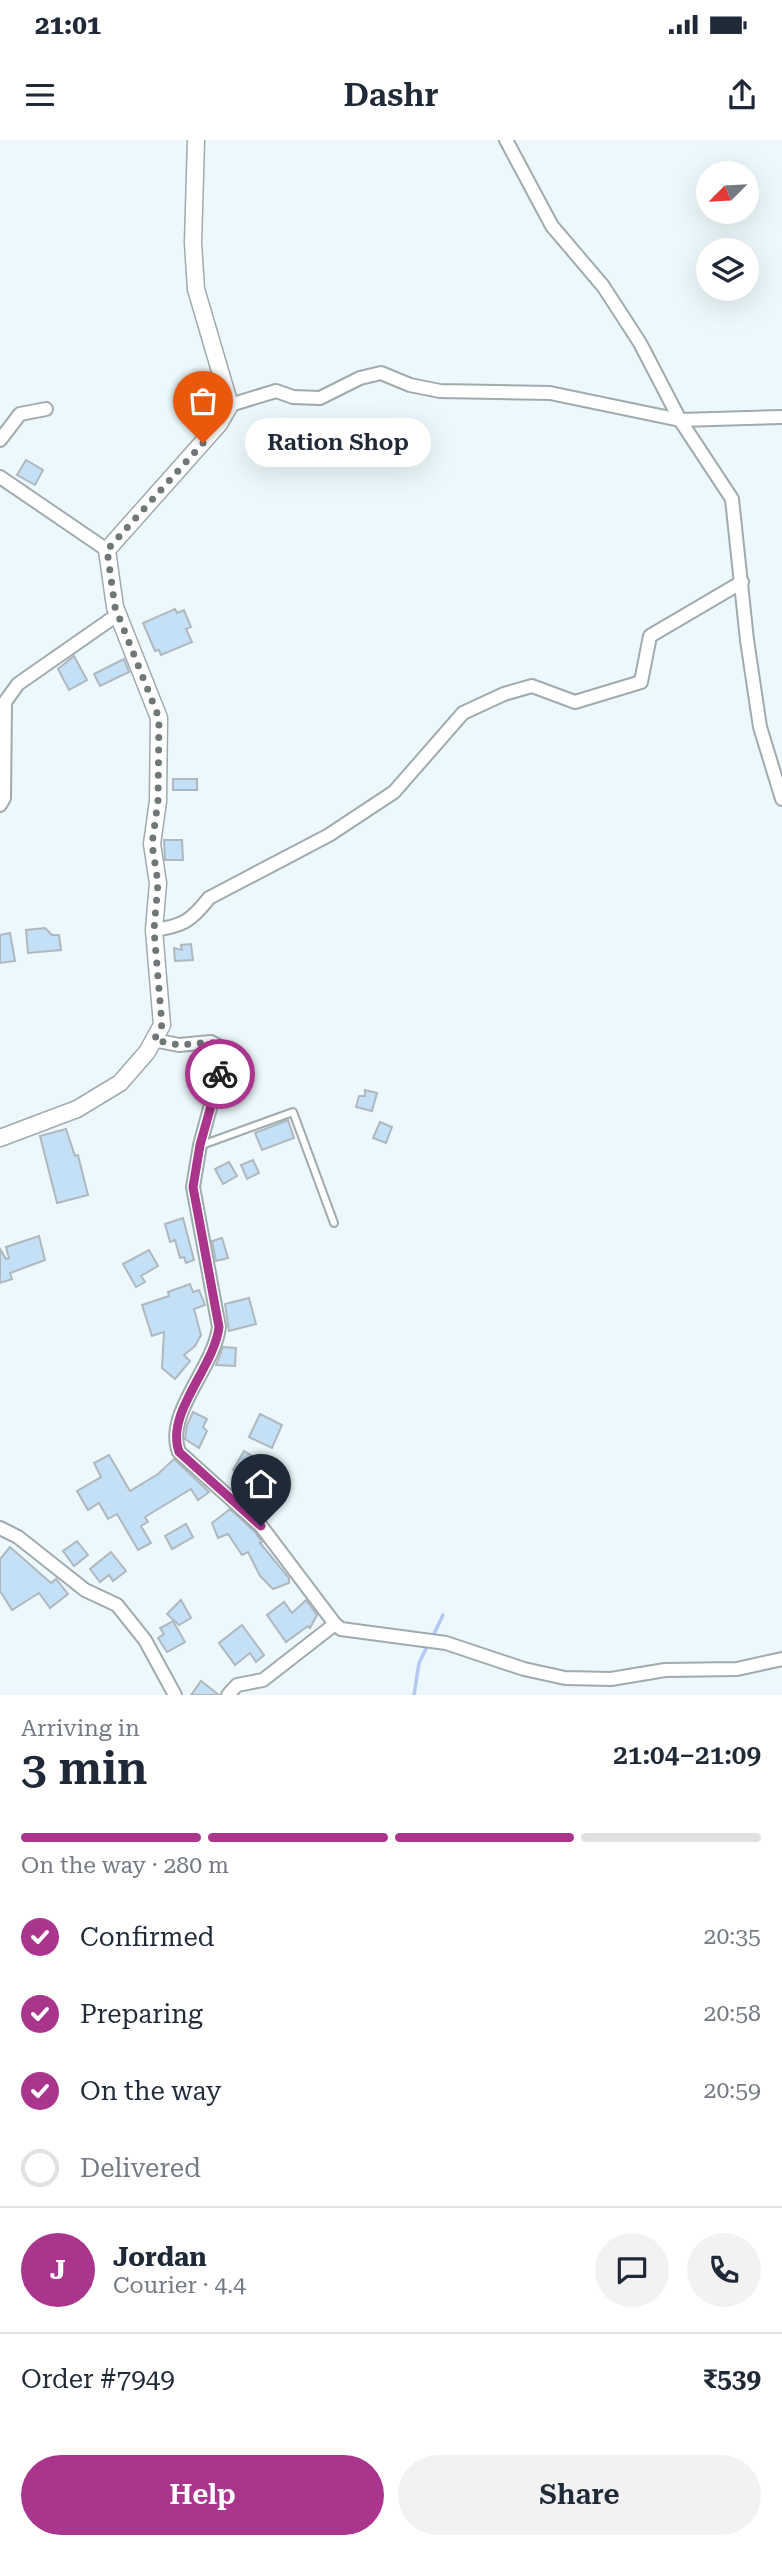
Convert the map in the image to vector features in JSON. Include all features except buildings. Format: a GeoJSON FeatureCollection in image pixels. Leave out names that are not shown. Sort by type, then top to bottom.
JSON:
{"type":"FeatureCollection","features":[{"type":"Feature","properties":{"kind":"street"},"geometry":{"type":"LineString","coordinates":[[196,140],[193,243],[196,289],[230,405]]}},
{"type":"Feature","properties":{"kind":"street"},"geometry":{"type":"LineString","coordinates":[[506,140],[552,226],[603,286],[640,343],[680,419],[732,499],[760,727],[782,799]]}},
{"type":"Feature","properties":{"kind":"street"},"geometry":{"type":"LineString","coordinates":[[107,550],[219,424],[230,405],[276,391],[293,397],[320,398],[360,377],[382,373],[410,385],[440,391],[550,393],[680,419],[782,417]]}},
{"type":"Feature","properties":{"kind":"street"},"geometry":{"type":"LineString","coordinates":[[0,440],[20,414],[46,409]]}},
{"type":"Feature","properties":{"kind":"street"},"geometry":{"type":"LineString","coordinates":[[0,477],[107,550],[117,615],[159,718],[158,801],[152,844],[158,883],[154,930],[162,1025],[154,1040],[120,1083],[77,1109],[0,1138]]}},
{"type":"Feature","properties":{"kind":"street"},"geometry":{"type":"LineString","coordinates":[[154,930],[177,927],[194,918],[209,898],[363,814],[394,792],[463,713],[504,694],[532,686],[575,702],[641,682],[650,636],[742,582]]}},
{"type":"Feature","properties":{"kind":"street"},"geometry":{"type":"LineString","coordinates":[[0,805],[4,798],[5,702],[18,684],[117,615]]}},
{"type":"Feature","properties":{"kind":"street"},"geometry":{"type":"LineString","coordinates":[[154,1040],[179,1045],[211,1042],[222,1048],[223,1060],[200,1145],[194,1200],[219,1327],[212,1354],[182,1411],[174,1437],[176,1445],[179,1452],[261,1526],[335,1624],[341,1629],[446,1643],[524,1669],[565,1678],[611,1679],[666,1670],[737,1669],[782,1659]]}},
{"type":"Feature","properties":{"kind":"street"},"geometry":{"type":"LineString","coordinates":[[0,1528],[18,1537],[85,1590],[117,1605],[145,1640],[175,1695]]}},
{"type":"Feature","properties":{"kind":"street"},"geometry":{"type":"LineString","coordinates":[[228,1695],[237,1685],[263,1680],[335,1624]]}},
{"type":"Feature","properties":{"kind":"lane"},"geometry":{"type":"LineString","coordinates":[[200,1145],[293,1112],[334,1223]]}},
{"type":"Feature","properties":{"kind":"waterway"},"geometry":{"type":"LineString","coordinates":[[432,1638],[443,1615]]}},
{"type":"Feature","properties":{"kind":"waterway"},"geometry":{"type":"LineString","coordinates":[[414,1695],[419,1663],[428,1645]]}},
{"type":"Feature","properties":{"kind":"way so far"},"geometry":{"type":"LineString","coordinates":[[203,443],[107,550],[115,607],[159,718],[158,801],[152,844],[158,883],[154,930],[162,1025],[154,1040],[179,1045],[211,1042],[219,1045],[222,1048],[223,1060],[220,1074]]}},
{"type":"Feature","properties":{"kind":"place","name":"Ration Shop"},"geometry":{"type":"Point","coordinates":[203,443]}},
{"type":"Feature","properties":{"kind":"route"},"geometry":{"type":"LineString","coordinates":[[220,1074],[200,1145],[193,1187],[219,1327],[217,1343],[182,1411],[174,1437],[179,1452],[261,1526]]}}]}
